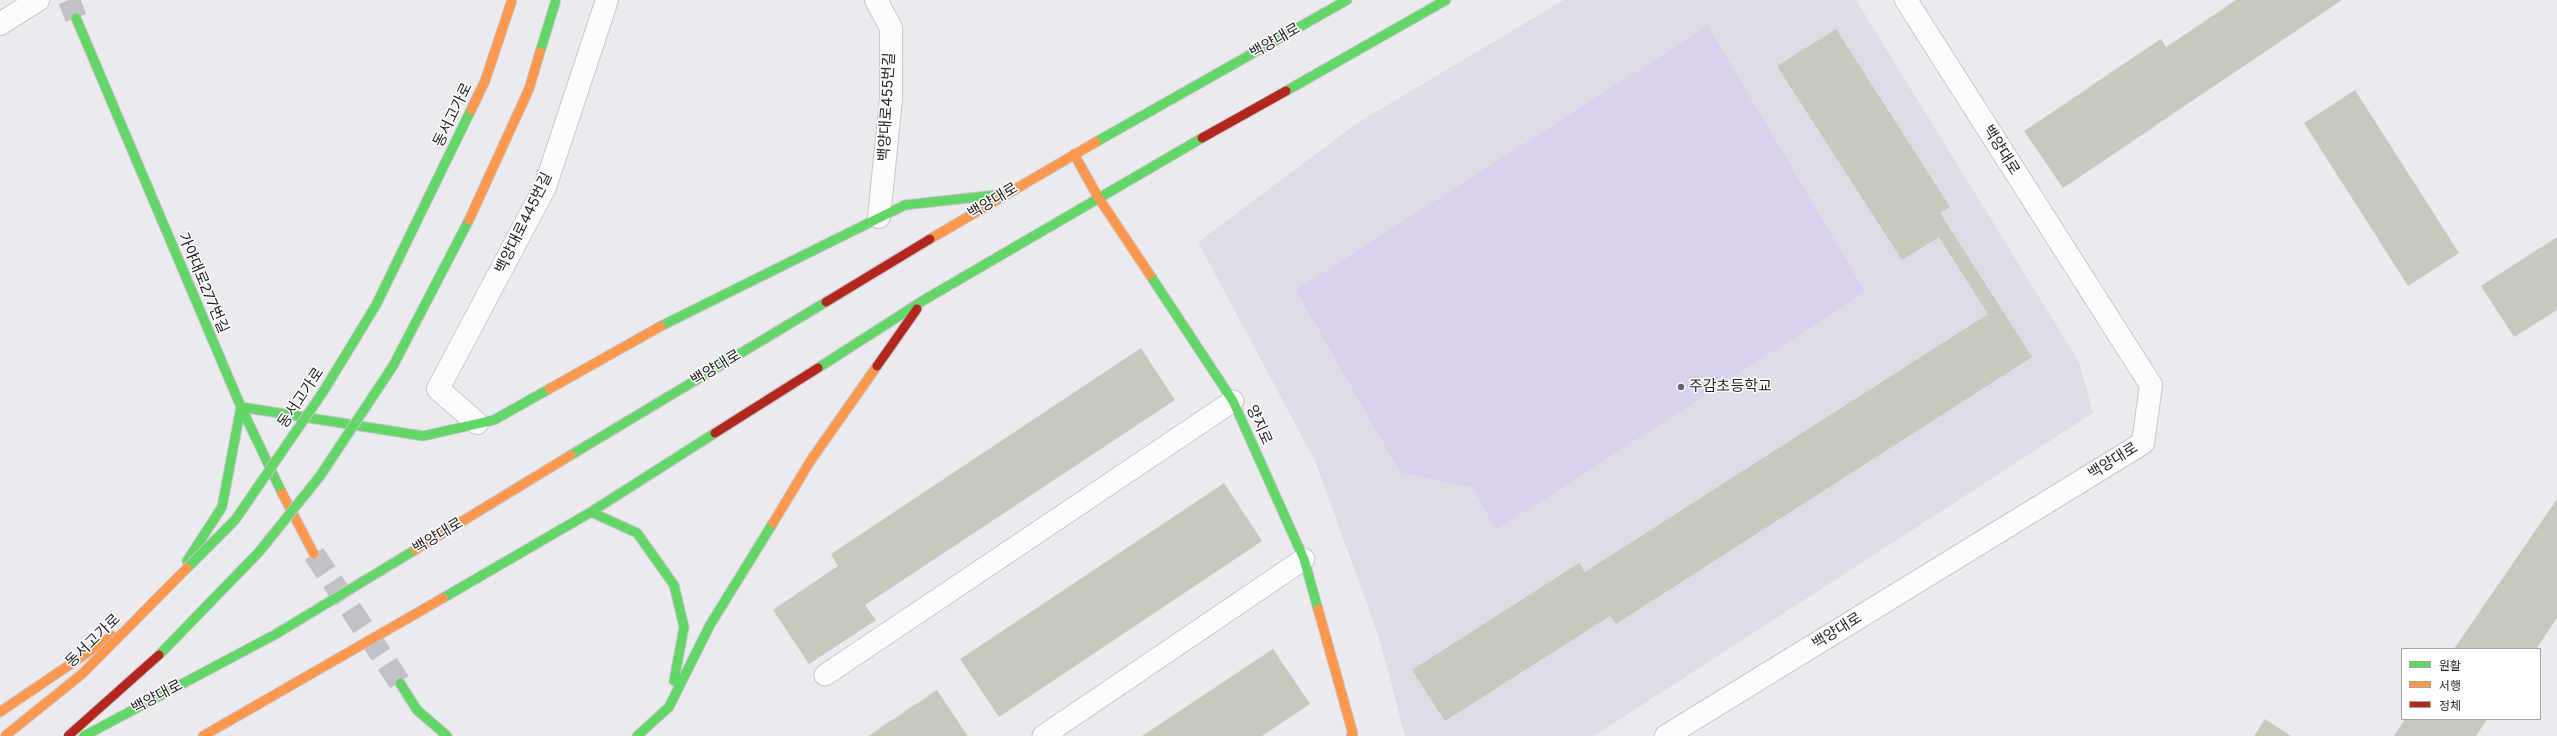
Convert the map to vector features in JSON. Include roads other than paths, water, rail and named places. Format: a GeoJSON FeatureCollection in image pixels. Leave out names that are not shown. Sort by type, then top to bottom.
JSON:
{"type":"FeatureCollection","features":[{"type":"Feature","properties":{"kind":"main road","name":"동서고가로"},"geometry":{"type":"LineString","coordinates":[[5,736],[82,674],[235,520],[318,399],[376,305],[485,81],[512,0]]}},
{"type":"Feature","properties":{"kind":"main road"},"geometry":{"type":"LineString","coordinates":[[68,736],[174,641],[259,552],[320,476],[393,366],[463,232],[528,89],[556,0]]}},
{"type":"Feature","properties":{"kind":"main road","name":"백양대로"},"geometry":{"type":"LineString","coordinates":[[84,736],[276,634],[1004,194],[1347,0]]}},
{"type":"Feature","properties":{"kind":"main road"},"geometry":{"type":"LineString","coordinates":[[203,736],[591,512],[924,300],[1098,197],[1446,0]]}},
{"type":"Feature","properties":{"kind":"main road","name":"가야대로277번길"},"geometry":{"type":"LineString","coordinates":[[76,18],[241,407],[270,469],[314,554]]}},
{"type":"Feature","properties":{"kind":"main road","name":"양지로"},"geometry":{"type":"LineString","coordinates":[[1074,154],[1098,197],[1233,401],[1304,559],[1353,735]]}},
{"type":"Feature","properties":{"kind":"main road"},"geometry":{"type":"LineString","coordinates":[[0,712],[161,603],[222,507],[241,407],[423,436],[494,420],[667,323],[905,205],[1004,194]]}},
{"type":"Feature","properties":{"kind":"main road"},"geometry":{"type":"LineString","coordinates":[[636,736],[669,707],[710,626],[802,474],[924,300]]}},
{"type":"Feature","properties":{"kind":"main road"},"geometry":{"type":"LineString","coordinates":[[591,512],[637,533],[674,585],[684,627],[669,707]]}},
{"type":"Feature","properties":{"kind":"main road"},"geometry":{"type":"LineString","coordinates":[[400,683],[417,710],[447,736]]}},
{"type":"Feature","properties":{"kind":"street"},"geometry":{"type":"LineString","coordinates":[[0,24],[38,0]]}},
{"type":"Feature","properties":{"kind":"street","name":"백양대로445번길"},"geometry":{"type":"LineString","coordinates":[[477,423],[438,389],[545,187],[607,0]]}},
{"type":"Feature","properties":{"kind":"street","name":"백양대로455번길"},"geometry":{"type":"LineString","coordinates":[[876,0],[891,28],[891,99],[879,217]]}},
{"type":"Feature","properties":{"kind":"street","name":"백양대로"},"geometry":{"type":"LineString","coordinates":[[1666,736],[2142,443],[2151,385],[1906,0]]}},
{"type":"Feature","properties":{"kind":"lane"},"geometry":{"type":"LineString","coordinates":[[825,675],[1233,401]]}},
{"type":"Feature","properties":{"kind":"lane"},"geometry":{"type":"LineString","coordinates":[[1043,736],[1304,559]]}},
{"type":"Feature","properties":{"kind":"tunnel"},"geometry":{"type":"LineString","coordinates":[[69,0],[76,18]]}},
{"type":"Feature","properties":{"kind":"tunnel"},"geometry":{"type":"LineString","coordinates":[[314,554],[400,683]]}},
{"type":"Feature","properties":{"kind":"place","name":"주감초등학교"},"geometry":{"type":"Point","coordinates":[1681,387]}}]}
